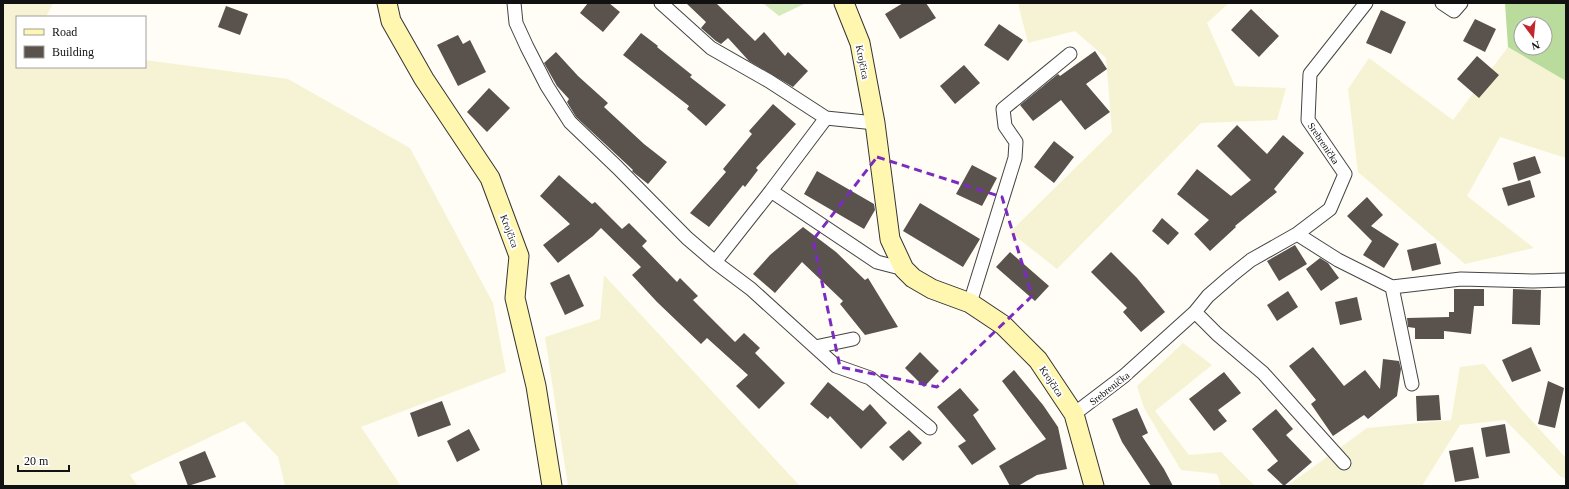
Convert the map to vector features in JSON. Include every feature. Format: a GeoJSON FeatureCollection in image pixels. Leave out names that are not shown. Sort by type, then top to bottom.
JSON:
{"type":"FeatureCollection","features":[{"type":"Feature","properties":{"kind":"main road","name":"Krojčica"},"geometry":{"type":"LineString","coordinates":[[387,3],[391,21],[424,80],[490,178],[520,256],[515,298],[536,386],[552,486]]}},
{"type":"Feature","properties":{"kind":"main road","name":"Krojčica"},"geometry":{"type":"LineString","coordinates":[[844,3],[860,43],[875,123],[890,239],[904,269],[913,278],[932,289],[970,303],[1003,325],[1038,360],[1074,414],[1094,486]]}},
{"type":"Feature","properties":{"kind":"street"},"geometry":{"type":"LineString","coordinates":[[514,3],[516,24],[547,86],[570,122],[687,238],[715,262],[751,289],[836,366],[870,378],[930,428]]}},
{"type":"Feature","properties":{"kind":"street"},"geometry":{"type":"LineString","coordinates":[[661,3],[712,48],[769,81],[826,118],[875,123]]}},
{"type":"Feature","properties":{"kind":"street","name":"Srebrenička"},"geometry":{"type":"LineString","coordinates":[[1074,414],[1124,376],[1195,312],[1208,296],[1251,260],[1297,234],[1330,209],[1344,174],[1308,120],[1310,74],[1366,3]]}},
{"type":"Feature","properties":{"kind":"street"},"geometry":{"type":"LineString","coordinates":[[1442,3],[1454,11],[1462,3]]}},
{"type":"Feature","properties":{"kind":"street"},"geometry":{"type":"LineString","coordinates":[[970,303],[1015,158],[1016,142],[1005,126],[1003,108],[1070,54]]}},
{"type":"Feature","properties":{"kind":"street"},"geometry":{"type":"LineString","coordinates":[[715,262],[826,118]]}},
{"type":"Feature","properties":{"kind":"street"},"geometry":{"type":"LineString","coordinates":[[771,191],[878,262],[904,269]]}},
{"type":"Feature","properties":{"kind":"street"},"geometry":{"type":"LineString","coordinates":[[1297,234],[1338,260],[1392,287],[1461,279],[1533,281],[1566,280]]}},
{"type":"Feature","properties":{"kind":"street"},"geometry":{"type":"LineString","coordinates":[[1392,287],[1412,384]]}},
{"type":"Feature","properties":{"kind":"street"},"geometry":{"type":"LineString","coordinates":[[1195,312],[1217,334],[1263,373],[1344,463]]}},
{"type":"Feature","properties":{"kind":"street"},"geometry":{"type":"LineString","coordinates":[[814,347],[854,339]]}},
{"type":"Feature","properties":{"kind":"highlighted area"},"geometry":{"type":"Polygon","coordinates":[[[877,157],[1002,197],[1032,296],[937,387],[840,367],[813,240],[877,157]]]}},
{"type":"Feature","properties":{"kind":"shaded area"},"geometry":{"type":"Polygon","coordinates":[[[3,3],[53,3],[46,16],[16,16],[16,68],[146,68],[146,60],[288,79],[410,148],[493,303],[506,372],[361,427],[401,486],[285,486],[278,457],[244,421],[130,475],[138,486],[3,486],[3,3]]]}},
{"type":"Feature","properties":{"kind":"shaded area"},"geometry":{"type":"Polygon","coordinates":[[[1018,3],[1229,3],[1207,23],[1235,86],[1286,88],[1277,120],[1201,123],[1057,269],[1010,232],[1112,132],[1106,58],[1075,31],[1028,43],[1018,3]]]}},
{"type":"Feature","properties":{"kind":"shaded area"},"geometry":{"type":"Polygon","coordinates":[[[1508,47],[1513,50],[1513,56],[1523,56],[1566,81],[1566,158],[1500,137],[1467,196],[1534,248],[1465,264],[1358,172],[1348,89],[1369,58],[1453,120],[1508,47]]]}},
{"type":"Feature","properties":{"kind":"shaded area"},"geometry":{"type":"Polygon","coordinates":[[[604,275],[800,486],[568,486],[545,337],[600,319],[604,275]]]}},
{"type":"Feature","properties":{"kind":"shaded area"},"geometry":{"type":"Polygon","coordinates":[[[1183,343],[1212,365],[1155,411],[1189,455],[1221,452],[1255,486],[1221,486],[1217,474],[1181,470],[1144,408],[1137,386],[1183,343]]]}},
{"type":"Feature","properties":{"kind":"shaded area"},"geometry":{"type":"Polygon","coordinates":[[[1484,364],[1522,410],[1566,458],[1566,478],[1561,477],[1505,420],[1460,425],[1422,486],[1287,486],[1367,428],[1451,420],[1460,367],[1484,364]]]}},
{"type":"Feature","properties":{"kind":"green space"},"geometry":{"type":"Polygon","coordinates":[[[763,3],[806,3],[779,16],[763,3]]]}},
{"type":"Feature","properties":{"kind":"green space"},"geometry":{"type":"Polygon","coordinates":[[[1505,3],[1566,3],[1566,81],[1523,56],[1553,56],[1553,16],[1513,16],[1513,50],[1508,47],[1505,3]]]}},
{"type":"Feature","properties":{"kind":"building"},"geometry":{"type":"Polygon","coordinates":[[[588,3],[609,3],[620,12],[603,32],[580,13],[588,3]]]}},
{"type":"Feature","properties":{"kind":"building"},"geometry":{"type":"Polygon","coordinates":[[[686,3],[716,3],[755,41],[764,32],[785,56],[788,52],[808,71],[793,87],[749,61],[728,38],[721,44],[716,41],[701,28],[706,22],[686,3]]]}},
{"type":"Feature","properties":{"kind":"building"},"geometry":{"type":"Polygon","coordinates":[[[903,3],[926,3],[936,18],[900,39],[885,14],[903,3]]]}},
{"type":"Feature","properties":{"kind":"building"},"geometry":{"type":"Polygon","coordinates":[[[226,6],[248,14],[240,35],[218,27],[226,6]]]}},
{"type":"Feature","properties":{"kind":"building"},"geometry":{"type":"Polygon","coordinates":[[[1251,9],[1279,36],[1259,57],[1231,30],[1251,9]]]}},
{"type":"Feature","properties":{"kind":"building"},"geometry":{"type":"Polygon","coordinates":[[[1381,10],[1406,22],[1391,54],[1366,43],[1381,10]]]}},
{"type":"Feature","properties":{"kind":"building"},"geometry":{"type":"Polygon","coordinates":[[[1475,19],[1496,29],[1485,52],[1463,41],[1475,19]]]}},
{"type":"Feature","properties":{"kind":"building"},"geometry":{"type":"Polygon","coordinates":[[[999,24],[1023,40],[1008,61],[984,45],[999,24]]]}},
{"type":"Feature","properties":{"kind":"building"},"geometry":{"type":"Polygon","coordinates":[[[641,33],[692,75],[690,77],[726,105],[706,126],[687,109],[689,106],[623,55],[641,33]]]}},
{"type":"Feature","properties":{"kind":"building"},"geometry":{"type":"Polygon","coordinates":[[[458,35],[463,44],[470,40],[486,72],[458,86],[437,45],[458,35]]]}},
{"type":"Feature","properties":{"kind":"building"},"geometry":{"type":"Polygon","coordinates":[[[1095,51],[1107,69],[1086,84],[1110,112],[1085,130],[1061,100],[1033,121],[1020,105],[1058,74],[1060,76],[1095,51]]]}},
{"type":"Feature","properties":{"kind":"building"},"geometry":{"type":"Polygon","coordinates":[[[556,52],[578,76],[608,103],[604,107],[644,144],[667,162],[648,184],[633,172],[633,170],[576,117],[567,102],[569,99],[557,86],[544,63],[556,52]]]}},
{"type":"Feature","properties":{"kind":"building"},"geometry":{"type":"Polygon","coordinates":[[[1477,56],[1499,75],[1479,98],[1457,79],[1477,56]]]}},
{"type":"Feature","properties":{"kind":"building"},"geometry":{"type":"Polygon","coordinates":[[[964,65],[980,83],[955,104],[940,86],[964,65]]]}},
{"type":"Feature","properties":{"kind":"building"},"geometry":{"type":"Polygon","coordinates":[[[489,88],[510,108],[487,132],[467,112],[489,88]]]}},
{"type":"Feature","properties":{"kind":"building"},"geometry":{"type":"Polygon","coordinates":[[[773,104],[796,124],[756,168],[758,170],[745,187],[743,185],[709,227],[690,213],[726,172],[723,169],[752,134],[749,131],[773,104]]]}},
{"type":"Feature","properties":{"kind":"building"},"geometry":{"type":"Polygon","coordinates":[[[1237,125],[1267,154],[1283,135],[1304,153],[1274,189],[1277,192],[1235,226],[1236,227],[1210,251],[1194,234],[1209,220],[1177,194],[1197,169],[1231,196],[1251,180],[1217,146],[1237,125]]]}},
{"type":"Feature","properties":{"kind":"building"},"geometry":{"type":"Polygon","coordinates":[[[1054,141],[1074,157],[1054,183],[1034,167],[1054,141]]]}},
{"type":"Feature","properties":{"kind":"building"},"geometry":{"type":"Polygon","coordinates":[[[1535,156],[1541,173],[1518,181],[1513,163],[1535,156]]]}},
{"type":"Feature","properties":{"kind":"building"},"geometry":{"type":"Polygon","coordinates":[[[972,165],[997,178],[982,206],[956,194],[972,165]]]}},
{"type":"Feature","properties":{"kind":"building"},"geometry":{"type":"Polygon","coordinates":[[[817,171],[874,204],[875,210],[864,229],[804,194],[817,171]]]}},
{"type":"Feature","properties":{"kind":"building"},"geometry":{"type":"Polygon","coordinates":[[[559,175],[592,204],[595,202],[622,229],[629,223],[647,241],[642,246],[677,282],[680,278],[698,296],[693,300],[735,342],[744,333],[760,348],[755,353],[785,383],[759,409],[736,386],[748,375],[707,338],[701,344],[657,302],[632,275],[641,267],[601,228],[558,263],[543,245],[570,224],[540,196],[559,175]]]}},
{"type":"Feature","properties":{"kind":"building"},"geometry":{"type":"Polygon","coordinates":[[[1530,180],[1535,197],[1508,206],[1502,188],[1530,180]]]}},
{"type":"Feature","properties":{"kind":"building"},"geometry":{"type":"Polygon","coordinates":[[[1367,197],[1383,215],[1371,226],[1399,244],[1384,268],[1363,255],[1372,241],[1347,216],[1367,197]]]}},
{"type":"Feature","properties":{"kind":"building"},"geometry":{"type":"Polygon","coordinates":[[[920,203],[980,239],[963,267],[903,231],[920,203]]]}},
{"type":"Feature","properties":{"kind":"building"},"geometry":{"type":"Polygon","coordinates":[[[1162,218],[1179,233],[1168,245],[1152,231],[1162,218]]]}},
{"type":"Feature","properties":{"kind":"building"},"geometry":{"type":"Polygon","coordinates":[[[803,227],[836,252],[865,280],[868,278],[898,327],[865,335],[840,304],[843,301],[802,262],[775,293],[753,274],[770,255],[803,227]]]}},
{"type":"Feature","properties":{"kind":"building"},"geometry":{"type":"Polygon","coordinates":[[[1436,243],[1441,264],[1412,271],[1407,250],[1436,243]]]}},
{"type":"Feature","properties":{"kind":"building"},"geometry":{"type":"Polygon","coordinates":[[[1295,245],[1307,264],[1279,281],[1267,261],[1295,245]]]}},
{"type":"Feature","properties":{"kind":"building"},"geometry":{"type":"Polygon","coordinates":[[[1010,252],[1049,286],[1035,301],[996,267],[1010,252]]]}},
{"type":"Feature","properties":{"kind":"building"},"geometry":{"type":"Polygon","coordinates":[[[1111,252],[1137,278],[1165,312],[1141,332],[1123,312],[1127,308],[1091,272],[1111,252]]]}},
{"type":"Feature","properties":{"kind":"building"},"geometry":{"type":"Polygon","coordinates":[[[1320,258],[1328,263],[1339,278],[1321,291],[1306,269],[1320,258]]]}},
{"type":"Feature","properties":{"kind":"building"},"geometry":{"type":"Polygon","coordinates":[[[569,274],[584,306],[565,315],[550,283],[569,274]]]}},
{"type":"Feature","properties":{"kind":"building"},"geometry":{"type":"Polygon","coordinates":[[[1454,289],[1484,289],[1484,306],[1474,306],[1471,334],[1444,331],[1444,339],[1415,339],[1415,328],[1408,327],[1407,318],[1449,317],[1449,312],[1454,312],[1454,289]]]}},
{"type":"Feature","properties":{"kind":"building"},"geometry":{"type":"Polygon","coordinates":[[[1513,289],[1541,290],[1540,325],[1512,324],[1513,289]]]}},
{"type":"Feature","properties":{"kind":"building"},"geometry":{"type":"Polygon","coordinates":[[[1288,291],[1298,307],[1277,321],[1267,305],[1288,291]]]}},
{"type":"Feature","properties":{"kind":"building"},"geometry":{"type":"Polygon","coordinates":[[[1357,297],[1362,320],[1340,325],[1335,302],[1357,297]]]}},
{"type":"Feature","properties":{"kind":"building"},"geometry":{"type":"Polygon","coordinates":[[[1313,347],[1344,386],[1365,370],[1380,389],[1383,359],[1399,361],[1401,369],[1397,396],[1368,419],[1364,415],[1333,436],[1311,404],[1316,400],[1289,366],[1313,347]]]}},
{"type":"Feature","properties":{"kind":"building"},"geometry":{"type":"Polygon","coordinates":[[[1531,347],[1541,371],[1512,382],[1502,360],[1531,347]]]}},
{"type":"Feature","properties":{"kind":"building"},"geometry":{"type":"Polygon","coordinates":[[[920,352],[939,371],[924,387],[905,368],[920,352]]]}},
{"type":"Feature","properties":{"kind":"building"},"geometry":{"type":"Polygon","coordinates":[[[1014,370],[1043,405],[1058,427],[1067,469],[1037,475],[1018,486],[1010,486],[999,466],[1046,439],[1002,381],[1014,370]]]}},
{"type":"Feature","properties":{"kind":"building"},"geometry":{"type":"Polygon","coordinates":[[[1224,372],[1241,393],[1218,410],[1227,421],[1214,431],[1189,399],[1224,372]]]}},
{"type":"Feature","properties":{"kind":"building"},"geometry":{"type":"Polygon","coordinates":[[[1548,381],[1564,388],[1555,428],[1538,424],[1548,381]]]}},
{"type":"Feature","properties":{"kind":"building"},"geometry":{"type":"Polygon","coordinates":[[[828,382],[863,411],[870,404],[887,423],[861,449],[830,416],[828,419],[810,404],[828,382]]]}},
{"type":"Feature","properties":{"kind":"building"},"geometry":{"type":"Polygon","coordinates":[[[960,388],[979,410],[973,415],[996,449],[972,465],[958,446],[966,441],[937,407],[960,388]]]}},
{"type":"Feature","properties":{"kind":"building"},"geometry":{"type":"Polygon","coordinates":[[[1439,395],[1441,420],[1417,421],[1416,396],[1439,395]]]}},
{"type":"Feature","properties":{"kind":"building"},"geometry":{"type":"Polygon","coordinates":[[[442,401],[451,425],[418,437],[410,413],[442,401]]]}},
{"type":"Feature","properties":{"kind":"building"},"geometry":{"type":"Polygon","coordinates":[[[1137,408],[1148,433],[1142,436],[1164,469],[1173,486],[1151,486],[1122,442],[1112,419],[1137,408]]]}},
{"type":"Feature","properties":{"kind":"building"},"geometry":{"type":"Polygon","coordinates":[[[1276,409],[1293,429],[1286,435],[1312,462],[1284,486],[1267,470],[1278,461],[1252,429],[1276,409]]]}},
{"type":"Feature","properties":{"kind":"building"},"geometry":{"type":"Polygon","coordinates":[[[1505,424],[1510,453],[1486,457],[1481,428],[1505,424]]]}},
{"type":"Feature","properties":{"kind":"building"},"geometry":{"type":"Polygon","coordinates":[[[469,429],[480,450],[457,462],[447,441],[469,429]]]}},
{"type":"Feature","properties":{"kind":"building"},"geometry":{"type":"Polygon","coordinates":[[[909,430],[922,443],[903,461],[889,447],[909,430]]]}},
{"type":"Feature","properties":{"kind":"building"},"geometry":{"type":"Polygon","coordinates":[[[1473,447],[1479,478],[1455,482],[1449,451],[1473,447]]]}},
{"type":"Feature","properties":{"kind":"building"},"geometry":{"type":"Polygon","coordinates":[[[205,451],[216,477],[188,486],[179,462],[205,451]]]}}]}
